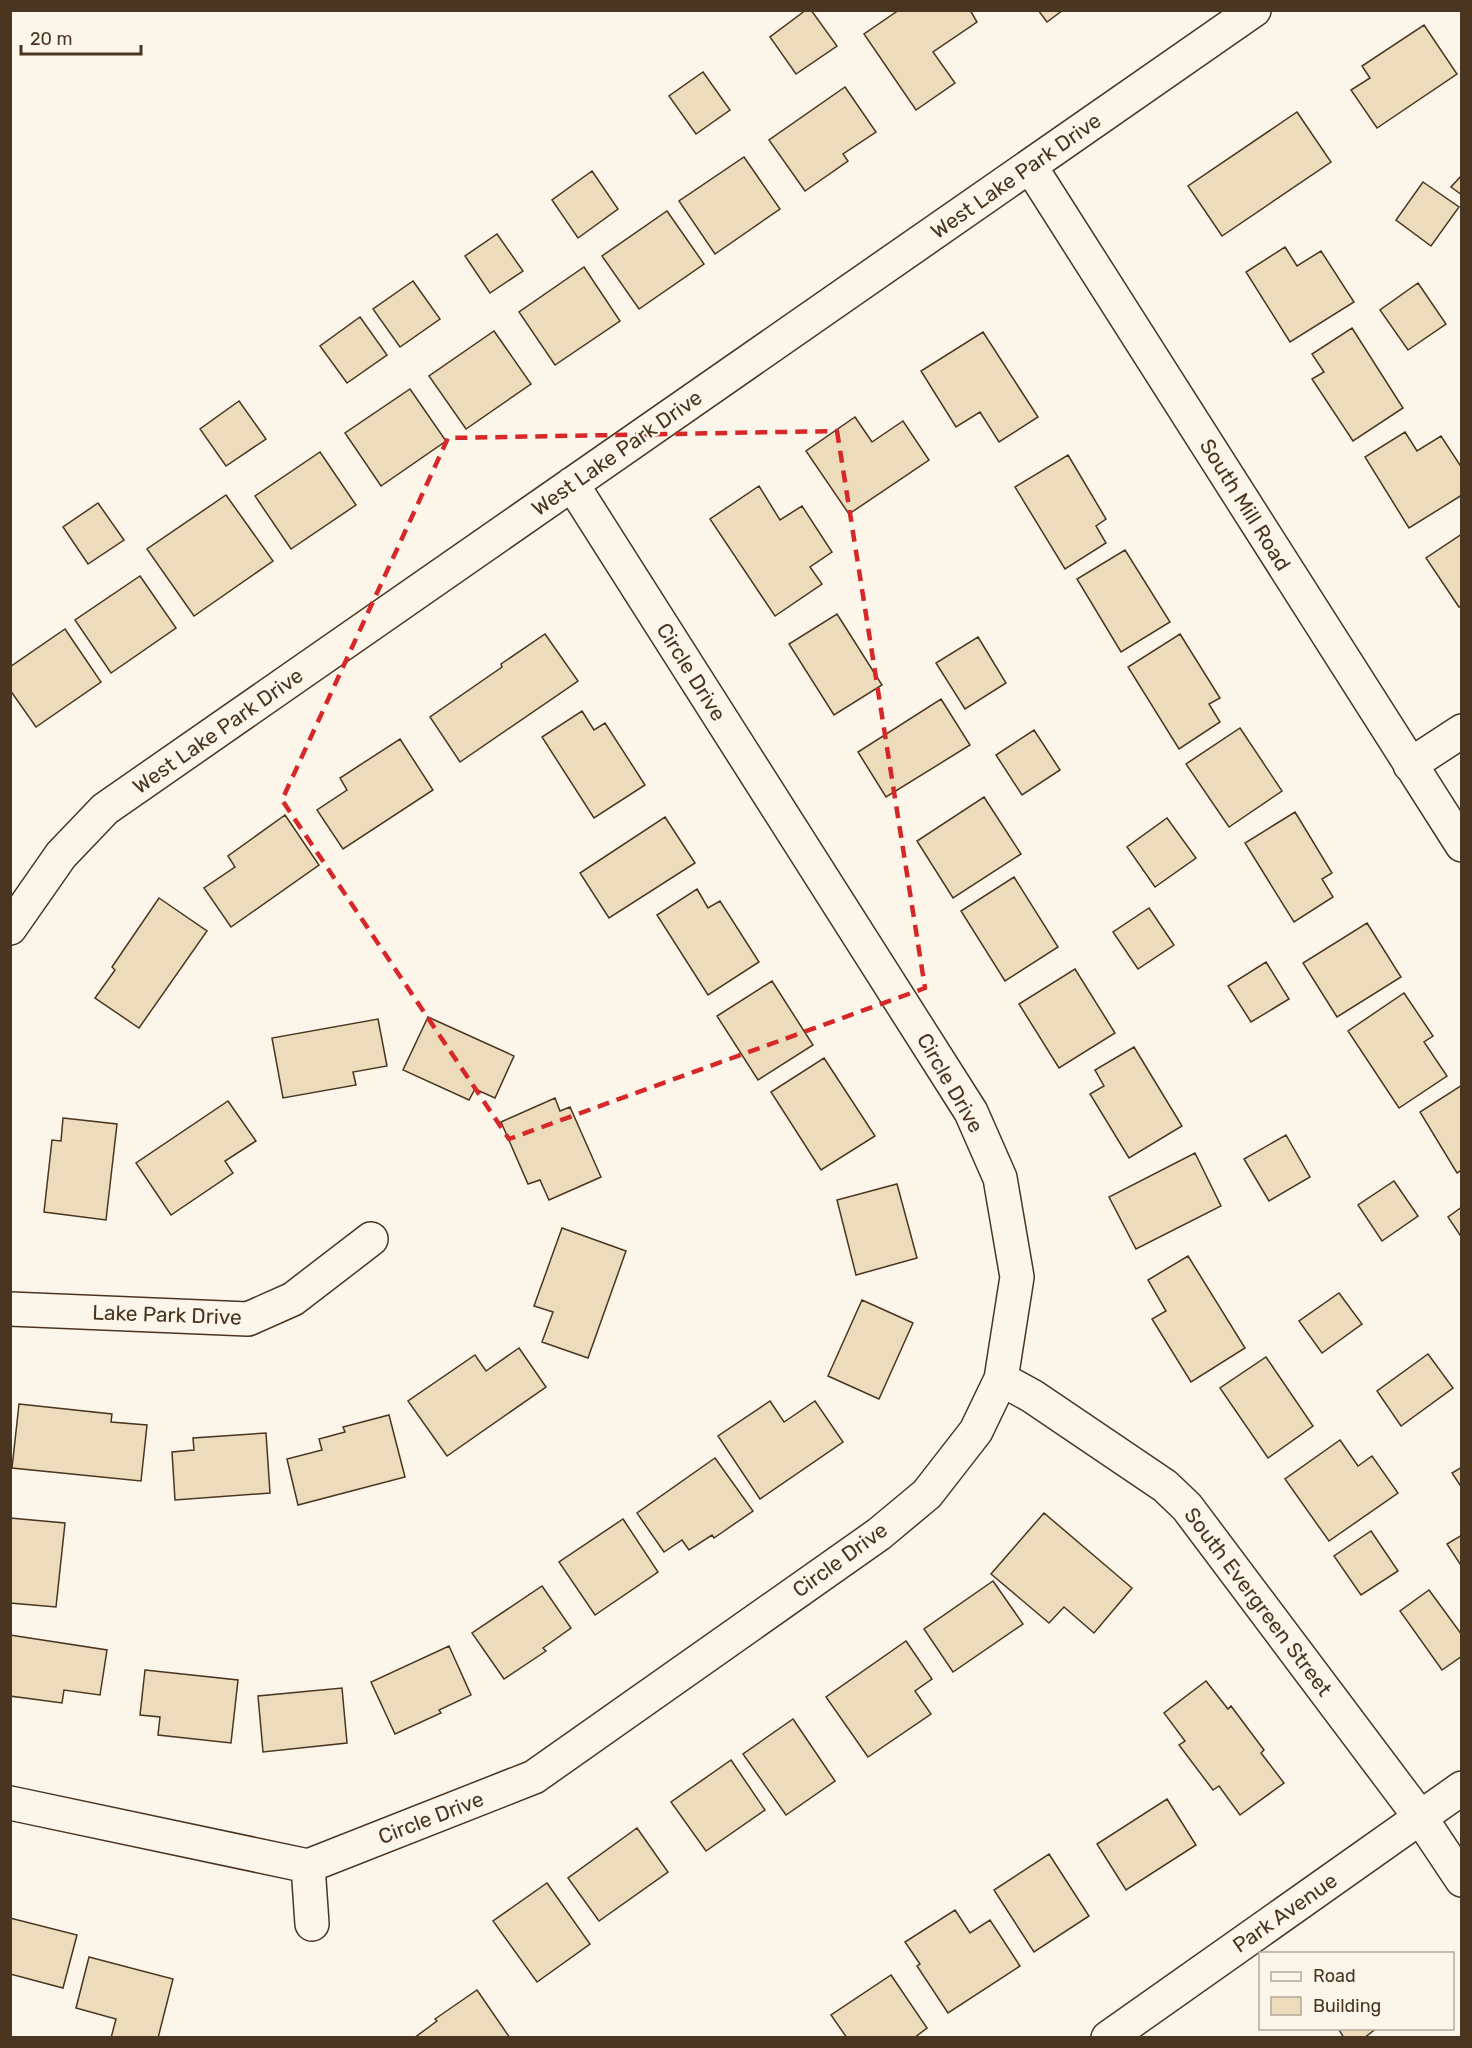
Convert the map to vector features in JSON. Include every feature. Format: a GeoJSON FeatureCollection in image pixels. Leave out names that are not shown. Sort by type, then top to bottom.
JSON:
{"type":"FeatureCollection","features":[{"type":"Feature","properties":{"kind":"street","name":"West Lake Park Drive"},"geometry":{"type":"LineString","coordinates":[[10,928],[61,855],[105,809],[1254,10]]}},
{"type":"Feature","properties":{"kind":"street","name":"South Mill Road"},"geometry":{"type":"LineString","coordinates":[[1030,166],[1461,845]]}},
{"type":"Feature","properties":{"kind":"street","name":"Circle Drive"},"geometry":{"type":"LineString","coordinates":[[308,1866],[534,1777],[879,1534],[927,1494],[976,1431],[1001,1379],[1017,1277],[1000,1178],[971,1112],[572,484]]}},
{"type":"Feature","properties":{"kind":"street"},"geometry":{"type":"LineString","coordinates":[[1410,765],[1461,731]]}},
{"type":"Feature","properties":{"kind":"street","name":"Lake Park Drive"},"geometry":{"type":"LineString","coordinates":[[10,1309],[248,1319],[293,1299],[371,1239]]}},
{"type":"Feature","properties":{"kind":"street","name":"South Evergreen Street"},"geometry":{"type":"LineString","coordinates":[[1001,1379],[1032,1396],[1165,1486],[1187,1507],[1420,1817],[1461,1880]]}},
{"type":"Feature","properties":{"kind":"street","name":"Park Avenue"},"geometry":{"type":"LineString","coordinates":[[1108,2037],[1461,1788]]}},
{"type":"Feature","properties":{"kind":"street"},"geometry":{"type":"LineString","coordinates":[[10,1803],[308,1866],[312,1924]]}},
{"type":"Feature","properties":{"kind":"highlighted area"},"geometry":{"type":"Polygon","coordinates":[[[837,431],[925,988],[509,1139],[282,800],[448,438],[837,431]]]}},
{"type":"Feature","properties":{"kind":"building"},"geometry":{"type":"Polygon","coordinates":[[[806,10],[811,10],[837,46],[796,74],[770,37],[806,10]]]}},
{"type":"Feature","properties":{"kind":"building"},"geometry":{"type":"Polygon","coordinates":[[[899,10],[970,10],[977,22],[933,52],[955,83],[916,110],[864,34],[899,10]]]}},
{"type":"Feature","properties":{"kind":"building"},"geometry":{"type":"Polygon","coordinates":[[[1038,10],[1063,10],[1047,22],[1038,10]]]}},
{"type":"Feature","properties":{"kind":"building"},"geometry":{"type":"Polygon","coordinates":[[[1424,25],[1457,74],[1377,128],[1351,90],[1370,78],[1362,66],[1424,25]]]}},
{"type":"Feature","properties":{"kind":"building"},"geometry":{"type":"Polygon","coordinates":[[[703,72],[730,110],[696,134],[669,96],[703,72]]]}},
{"type":"Feature","properties":{"kind":"building"},"geometry":{"type":"Polygon","coordinates":[[[845,87],[876,132],[843,154],[848,161],[805,191],[769,140],[845,87]]]}},
{"type":"Feature","properties":{"kind":"building"},"geometry":{"type":"Polygon","coordinates":[[[1297,112],[1331,162],[1222,236],[1188,186],[1297,112]]]}},
{"type":"Feature","properties":{"kind":"building"},"geometry":{"type":"Polygon","coordinates":[[[744,157],[780,209],[715,254],[679,201],[744,157]]]}},
{"type":"Feature","properties":{"kind":"building"},"geometry":{"type":"Polygon","coordinates":[[[592,171],[618,209],[578,238],[552,200],[592,171]]]}},
{"type":"Feature","properties":{"kind":"building"},"geometry":{"type":"Polygon","coordinates":[[[1462,175],[1462,195],[1451,187],[1462,175]]]}},
{"type":"Feature","properties":{"kind":"building"},"geometry":{"type":"Polygon","coordinates":[[[1423,182],[1459,207],[1431,246],[1396,220],[1423,182]]]}},
{"type":"Feature","properties":{"kind":"building"},"geometry":{"type":"Polygon","coordinates":[[[667,211],[704,264],[639,309],[602,256],[667,211]]]}},
{"type":"Feature","properties":{"kind":"building"},"geometry":{"type":"Polygon","coordinates":[[[497,234],[523,271],[490,293],[465,256],[497,234]]]}},
{"type":"Feature","properties":{"kind":"building"},"geometry":{"type":"Polygon","coordinates":[[[1285,247],[1297,266],[1321,251],[1354,302],[1290,342],[1246,272],[1285,247]]]}},
{"type":"Feature","properties":{"kind":"building"},"geometry":{"type":"Polygon","coordinates":[[[584,267],[620,321],[555,365],[519,312],[584,267]]]}},
{"type":"Feature","properties":{"kind":"building"},"geometry":{"type":"Polygon","coordinates":[[[413,281],[440,319],[400,347],[373,309],[413,281]]]}},
{"type":"Feature","properties":{"kind":"building"},"geometry":{"type":"Polygon","coordinates":[[[1418,283],[1446,324],[1408,350],[1380,310],[1418,283]]]}},
{"type":"Feature","properties":{"kind":"building"},"geometry":{"type":"Polygon","coordinates":[[[360,317],[387,355],[347,383],[320,346],[360,317]]]}},
{"type":"Feature","properties":{"kind":"building"},"geometry":{"type":"Polygon","coordinates":[[[1352,328],[1403,408],[1353,441],[1312,379],[1324,372],[1312,354],[1352,328]]]}},
{"type":"Feature","properties":{"kind":"building"},"geometry":{"type":"Polygon","coordinates":[[[494,331],[531,384],[466,429],[429,376],[494,331]]]}},
{"type":"Feature","properties":{"kind":"building"},"geometry":{"type":"Polygon","coordinates":[[[983,332],[1038,417],[999,442],[980,412],[956,427],[921,371],[983,332]]]}},
{"type":"Feature","properties":{"kind":"building"},"geometry":{"type":"Polygon","coordinates":[[[410,389],[446,441],[381,486],[345,433],[410,389]]]}},
{"type":"Feature","properties":{"kind":"building"},"geometry":{"type":"Polygon","coordinates":[[[239,401],[266,439],[226,466],[200,429],[239,401]]]}},
{"type":"Feature","properties":{"kind":"building"},"geometry":{"type":"Polygon","coordinates":[[[855,417],[872,442],[903,421],[929,460],[849,514],[806,451],[855,417]]]}},
{"type":"Feature","properties":{"kind":"building"},"geometry":{"type":"Polygon","coordinates":[[[1405,432],[1417,451],[1441,436],[1462,468],[1462,495],[1409,528],[1365,457],[1405,432]]]}},
{"type":"Feature","properties":{"kind":"building"},"geometry":{"type":"Polygon","coordinates":[[[320,452],[356,505],[291,549],[255,496],[320,452]]]}},
{"type":"Feature","properties":{"kind":"building"},"geometry":{"type":"Polygon","coordinates":[[[1068,455],[1106,519],[1096,526],[1106,543],[1065,569],[1015,487],[1068,455]]]}},
{"type":"Feature","properties":{"kind":"building"},"geometry":{"type":"Polygon","coordinates":[[[759,486],[780,520],[802,506],[832,552],[810,567],[822,584],[775,616],[710,519],[759,486]]]}},
{"type":"Feature","properties":{"kind":"building"},"geometry":{"type":"Polygon","coordinates":[[[226,495],[273,561],[194,616],[147,549],[226,495]]]}},
{"type":"Feature","properties":{"kind":"building"},"geometry":{"type":"Polygon","coordinates":[[[98,503],[124,540],[88,564],[63,527],[98,503]]]}},
{"type":"Feature","properties":{"kind":"building"},"geometry":{"type":"Polygon","coordinates":[[[1462,534],[1462,606],[1459,607],[1426,558],[1462,534]]]}},
{"type":"Feature","properties":{"kind":"building"},"geometry":{"type":"Polygon","coordinates":[[[1125,550],[1170,622],[1121,652],[1077,579],[1125,550]]]}},
{"type":"Feature","properties":{"kind":"building"},"geometry":{"type":"Polygon","coordinates":[[[140,576],[176,628],[111,673],[75,620],[140,576]]]}},
{"type":"Feature","properties":{"kind":"building"},"geometry":{"type":"Polygon","coordinates":[[[837,614],[882,685],[834,715],[789,644],[837,614]]]}},
{"type":"Feature","properties":{"kind":"building"},"geometry":{"type":"Polygon","coordinates":[[[65,629],[101,682],[36,727],[10,690],[10,667],[65,629]]]}},
{"type":"Feature","properties":{"kind":"building"},"geometry":{"type":"Polygon","coordinates":[[[545,634],[578,681],[460,762],[430,717],[545,634]]]}},
{"type":"Feature","properties":{"kind":"building"},"geometry":{"type":"Polygon","coordinates":[[[1180,634],[1220,698],[1209,704],[1220,722],[1179,749],[1128,667],[1180,634]]]}},
{"type":"Feature","properties":{"kind":"building"},"geometry":{"type":"Polygon","coordinates":[[[978,637],[1006,683],[965,709],[936,663],[978,637]]]}},
{"type":"Feature","properties":{"kind":"building"},"geometry":{"type":"Polygon","coordinates":[[[941,699],[970,745],[886,797],[858,752],[941,699]]]}},
{"type":"Feature","properties":{"kind":"building"},"geometry":{"type":"Polygon","coordinates":[[[582,711],[594,730],[605,723],[645,785],[594,818],[542,737],[582,711]]]}},
{"type":"Feature","properties":{"kind":"building"},"geometry":{"type":"Polygon","coordinates":[[[1240,728],[1282,791],[1229,827],[1186,764],[1240,728]]]}},
{"type":"Feature","properties":{"kind":"building"},"geometry":{"type":"Polygon","coordinates":[[[1034,730],[1060,770],[1022,795],[996,755],[1034,730]]]}},
{"type":"Feature","properties":{"kind":"building"},"geometry":{"type":"Polygon","coordinates":[[[400,739],[433,790],[343,849],[317,810],[347,790],[340,778],[400,739]]]}},
{"type":"Feature","properties":{"kind":"building"},"geometry":{"type":"Polygon","coordinates":[[[984,797],[1021,854],[953,898],[917,841],[984,797]]]}},
{"type":"Feature","properties":{"kind":"building"},"geometry":{"type":"Polygon","coordinates":[[[1295,812],[1332,873],[1322,879],[1333,897],[1294,922],[1245,843],[1295,812]]]}},
{"type":"Feature","properties":{"kind":"building"},"geometry":{"type":"Polygon","coordinates":[[[285,815],[319,865],[231,927],[204,888],[235,867],[228,856],[285,815]]]}},
{"type":"Feature","properties":{"kind":"building"},"geometry":{"type":"Polygon","coordinates":[[[665,817],[695,863],[609,918],[580,873],[665,817]]]}},
{"type":"Feature","properties":{"kind":"building"},"geometry":{"type":"Polygon","coordinates":[[[1167,818],[1196,858],[1155,887],[1127,847],[1167,818]]]}},
{"type":"Feature","properties":{"kind":"building"},"geometry":{"type":"Polygon","coordinates":[[[1014,877],[1058,947],[1005,981],[961,911],[1014,877]]]}},
{"type":"Feature","properties":{"kind":"building"},"geometry":{"type":"Polygon","coordinates":[[[697,889],[708,908],[720,901],[759,962],[708,995],[657,915],[697,889]]]}},
{"type":"Feature","properties":{"kind":"building"},"geometry":{"type":"Polygon","coordinates":[[[159,898],[207,931],[139,1028],[95,998],[115,970],[112,967],[159,898]]]}},
{"type":"Feature","properties":{"kind":"building"},"geometry":{"type":"Polygon","coordinates":[[[1149,908],[1174,945],[1138,969],[1113,932],[1149,908]]]}},
{"type":"Feature","properties":{"kind":"building"},"geometry":{"type":"Polygon","coordinates":[[[1367,923],[1401,977],[1337,1017],[1303,963],[1367,923]]]}},
{"type":"Feature","properties":{"kind":"building"},"geometry":{"type":"Polygon","coordinates":[[[1266,962],[1289,999],[1251,1022],[1228,986],[1266,962]]]}},
{"type":"Feature","properties":{"kind":"building"},"geometry":{"type":"Polygon","coordinates":[[[1075,969],[1115,1033],[1059,1068],[1019,1004],[1075,969]]]}},
{"type":"Feature","properties":{"kind":"building"},"geometry":{"type":"Polygon","coordinates":[[[772,981],[813,1045],[758,1080],[717,1016],[772,981]]]}},
{"type":"Feature","properties":{"kind":"building"},"geometry":{"type":"Polygon","coordinates":[[[1404,993],[1433,1036],[1424,1042],[1447,1076],[1399,1108],[1348,1031],[1404,993]]]}},
{"type":"Feature","properties":{"kind":"building"},"geometry":{"type":"Polygon","coordinates":[[[428,1017],[514,1056],[495,1098],[475,1089],[469,1100],[403,1070],[428,1017]]]}},
{"type":"Feature","properties":{"kind":"building"},"geometry":{"type":"Polygon","coordinates":[[[378,1019],[387,1066],[353,1072],[356,1085],[283,1098],[272,1038],[378,1019]]]}},
{"type":"Feature","properties":{"kind":"building"},"geometry":{"type":"Polygon","coordinates":[[[1134,1047],[1182,1126],[1129,1158],[1090,1094],[1104,1086],[1095,1070],[1134,1047]]]}},
{"type":"Feature","properties":{"kind":"building"},"geometry":{"type":"Polygon","coordinates":[[[824,1058],[875,1136],[821,1170],[771,1092],[824,1058]]]}},
{"type":"Feature","properties":{"kind":"building"},"geometry":{"type":"Polygon","coordinates":[[[1462,1085],[1462,1170],[1457,1173],[1420,1112],[1462,1085]]]}},
{"type":"Feature","properties":{"kind":"building"},"geometry":{"type":"Polygon","coordinates":[[[555,1098],[560,1111],[570,1107],[601,1177],[549,1200],[540,1180],[528,1184],[501,1122],[555,1098]]]}},
{"type":"Feature","properties":{"kind":"building"},"geometry":{"type":"Polygon","coordinates":[[[228,1101],[256,1141],[225,1161],[233,1173],[171,1215],[136,1163],[228,1101]]]}},
{"type":"Feature","properties":{"kind":"building"},"geometry":{"type":"Polygon","coordinates":[[[63,1118],[117,1124],[106,1220],[44,1212],[52,1140],[61,1141],[63,1118]]]}},
{"type":"Feature","properties":{"kind":"building"},"geometry":{"type":"Polygon","coordinates":[[[1286,1135],[1310,1177],[1269,1201],[1244,1159],[1286,1135]]]}},
{"type":"Feature","properties":{"kind":"building"},"geometry":{"type":"Polygon","coordinates":[[[1195,1153],[1221,1206],[1136,1249],[1109,1197],[1195,1153]]]}},
{"type":"Feature","properties":{"kind":"building"},"geometry":{"type":"Polygon","coordinates":[[[1394,1181],[1418,1216],[1382,1241],[1358,1205],[1394,1181]]]}},
{"type":"Feature","properties":{"kind":"building"},"geometry":{"type":"Polygon","coordinates":[[[897,1184],[917,1258],[856,1275],[837,1200],[897,1184]]]}},
{"type":"Feature","properties":{"kind":"building"},"geometry":{"type":"Polygon","coordinates":[[[1462,1207],[1462,1238],[1448,1217],[1462,1207]]]}},
{"type":"Feature","properties":{"kind":"building"},"geometry":{"type":"Polygon","coordinates":[[[562,1228],[626,1251],[588,1358],[542,1342],[553,1312],[534,1306],[562,1228]]]}},
{"type":"Feature","properties":{"kind":"building"},"geometry":{"type":"Polygon","coordinates":[[[1188,1256],[1245,1348],[1191,1382],[1152,1319],[1166,1311],[1148,1280],[1188,1256]]]}},
{"type":"Feature","properties":{"kind":"building"},"geometry":{"type":"Polygon","coordinates":[[[1339,1293],[1362,1324],[1322,1353],[1299,1321],[1339,1293]]]}},
{"type":"Feature","properties":{"kind":"building"},"geometry":{"type":"Polygon","coordinates":[[[862,1300],[913,1323],[879,1399],[828,1376],[862,1300]]]}},
{"type":"Feature","properties":{"kind":"building"},"geometry":{"type":"Polygon","coordinates":[[[519,1348],[546,1387],[447,1456],[408,1401],[475,1355],[486,1371],[519,1348]]]}},
{"type":"Feature","properties":{"kind":"building"},"geometry":{"type":"Polygon","coordinates":[[[1428,1354],[1453,1388],[1401,1426],[1377,1391],[1428,1354]]]}},
{"type":"Feature","properties":{"kind":"building"},"geometry":{"type":"Polygon","coordinates":[[[1266,1357],[1313,1426],[1268,1458],[1220,1388],[1266,1357]]]}},
{"type":"Feature","properties":{"kind":"building"},"geometry":{"type":"Polygon","coordinates":[[[770,1401],[784,1422],[815,1401],[843,1442],[760,1499],[718,1436],[770,1401]]]}},
{"type":"Feature","properties":{"kind":"building"},"geometry":{"type":"Polygon","coordinates":[[[19,1404],[112,1414],[111,1422],[147,1425],[141,1481],[12,1468],[19,1404]]]}},
{"type":"Feature","properties":{"kind":"building"},"geometry":{"type":"Polygon","coordinates":[[[389,1415],[405,1477],[298,1505],[287,1459],[322,1450],[319,1439],[345,1432],[343,1427],[389,1415]]]}},
{"type":"Feature","properties":{"kind":"building"},"geometry":{"type":"Polygon","coordinates":[[[266,1433],[270,1493],[175,1500],[172,1452],[194,1450],[193,1438],[266,1433]]]}},
{"type":"Feature","properties":{"kind":"building"},"geometry":{"type":"Polygon","coordinates":[[[1340,1440],[1358,1466],[1372,1456],[1398,1493],[1329,1541],[1285,1479],[1340,1440]]]}},
{"type":"Feature","properties":{"kind":"building"},"geometry":{"type":"Polygon","coordinates":[[[715,1458],[753,1511],[714,1538],[712,1535],[689,1550],[682,1540],[664,1552],[637,1513],[715,1458]]]}},
{"type":"Feature","properties":{"kind":"building"},"geometry":{"type":"Polygon","coordinates":[[[1462,1467],[1462,1488],[1452,1473],[1462,1467]]]}},
{"type":"Feature","properties":{"kind":"building"},"geometry":{"type":"Polygon","coordinates":[[[1044,1513],[1132,1588],[1094,1633],[1064,1607],[1049,1623],[991,1574],[1044,1513]]]}},
{"type":"Feature","properties":{"kind":"building"},"geometry":{"type":"Polygon","coordinates":[[[10,1518],[65,1523],[56,1607],[10,1603],[10,1518]]]}},
{"type":"Feature","properties":{"kind":"building"},"geometry":{"type":"Polygon","coordinates":[[[623,1519],[658,1572],[595,1615],[559,1562],[623,1519]]]}},
{"type":"Feature","properties":{"kind":"building"},"geometry":{"type":"Polygon","coordinates":[[[1371,1531],[1398,1571],[1361,1595],[1334,1556],[1371,1531]]]}},
{"type":"Feature","properties":{"kind":"building"},"geometry":{"type":"Polygon","coordinates":[[[1462,1535],[1462,1567],[1447,1544],[1462,1535]]]}},
{"type":"Feature","properties":{"kind":"building"},"geometry":{"type":"Polygon","coordinates":[[[993,1581],[1023,1624],[953,1672],[924,1629],[993,1581]]]}},
{"type":"Feature","properties":{"kind":"building"},"geometry":{"type":"Polygon","coordinates":[[[542,1586],[571,1628],[543,1648],[546,1651],[504,1679],[472,1633],[542,1586]]]}},
{"type":"Feature","properties":{"kind":"building"},"geometry":{"type":"Polygon","coordinates":[[[1429,1590],[1462,1635],[1462,1656],[1442,1670],[1400,1611],[1429,1590]]]}},
{"type":"Feature","properties":{"kind":"building"},"geometry":{"type":"Polygon","coordinates":[[[10,1635],[107,1650],[100,1695],[64,1690],[62,1703],[10,1696],[10,1635]]]}},
{"type":"Feature","properties":{"kind":"building"},"geometry":{"type":"Polygon","coordinates":[[[906,1641],[932,1679],[915,1691],[931,1714],[868,1757],[826,1697],[906,1641]]]}},
{"type":"Feature","properties":{"kind":"building"},"geometry":{"type":"Polygon","coordinates":[[[449,1646],[471,1695],[439,1710],[441,1713],[395,1734],[371,1682],[449,1646]]]}},
{"type":"Feature","properties":{"kind":"building"},"geometry":{"type":"Polygon","coordinates":[[[145,1670],[238,1680],[231,1743],[158,1735],[160,1717],[140,1715],[145,1670]]]}},
{"type":"Feature","properties":{"kind":"building"},"geometry":{"type":"Polygon","coordinates":[[[1206,1681],[1228,1709],[1231,1706],[1264,1750],[1261,1753],[1284,1783],[1240,1815],[1219,1786],[1213,1790],[1179,1745],[1185,1741],[1164,1713],[1206,1681]]]}},
{"type":"Feature","properties":{"kind":"building"},"geometry":{"type":"Polygon","coordinates":[[[342,1688],[347,1743],[263,1752],[258,1696],[342,1688]]]}},
{"type":"Feature","properties":{"kind":"building"},"geometry":{"type":"Polygon","coordinates":[[[793,1719],[835,1781],[786,1815],[743,1754],[793,1719]]]}},
{"type":"Feature","properties":{"kind":"building"},"geometry":{"type":"Polygon","coordinates":[[[731,1760],[765,1810],[706,1851],[671,1802],[731,1760]]]}},
{"type":"Feature","properties":{"kind":"building"},"geometry":{"type":"Polygon","coordinates":[[[1167,1799],[1196,1845],[1126,1890],[1097,1844],[1167,1799]]]}},
{"type":"Feature","properties":{"kind":"building"},"geometry":{"type":"Polygon","coordinates":[[[637,1828],[668,1872],[599,1921],[568,1878],[637,1828]]]}},
{"type":"Feature","properties":{"kind":"building"},"geometry":{"type":"Polygon","coordinates":[[[1049,1854],[1089,1916],[1034,1952],[994,1890],[1049,1854]]]}},
{"type":"Feature","properties":{"kind":"building"},"geometry":{"type":"Polygon","coordinates":[[[547,1883],[590,1944],[537,1982],[493,1921],[547,1883]]]}},
{"type":"Feature","properties":{"kind":"building"},"geometry":{"type":"Polygon","coordinates":[[[955,1910],[970,1933],[990,1920],[1020,1966],[948,2013],[917,1966],[920,1964],[905,1942],[955,1910]]]}},
{"type":"Feature","properties":{"kind":"building"},"geometry":{"type":"Polygon","coordinates":[[[10,1918],[77,1935],[63,1988],[10,1974],[10,1918]]]}},
{"type":"Feature","properties":{"kind":"building"},"geometry":{"type":"Polygon","coordinates":[[[89,1957],[173,1979],[158,2038],[111,2038],[116,2019],[76,2008],[89,1957]]]}},
{"type":"Feature","properties":{"kind":"building"},"geometry":{"type":"Polygon","coordinates":[[[891,1975],[927,2028],[914,2038],[847,2038],[831,2015],[891,1975]]]}},
{"type":"Feature","properties":{"kind":"building"},"geometry":{"type":"Polygon","coordinates":[[[477,1990],[510,2038],[414,2038],[437,2021],[435,2019],[477,1990]]]}},
{"type":"Feature","properties":{"kind":"building"},"geometry":{"type":"Polygon","coordinates":[[[1339,2030],[1374,2030],[1364,2038],[1344,2038],[1339,2030]]]}}]}
